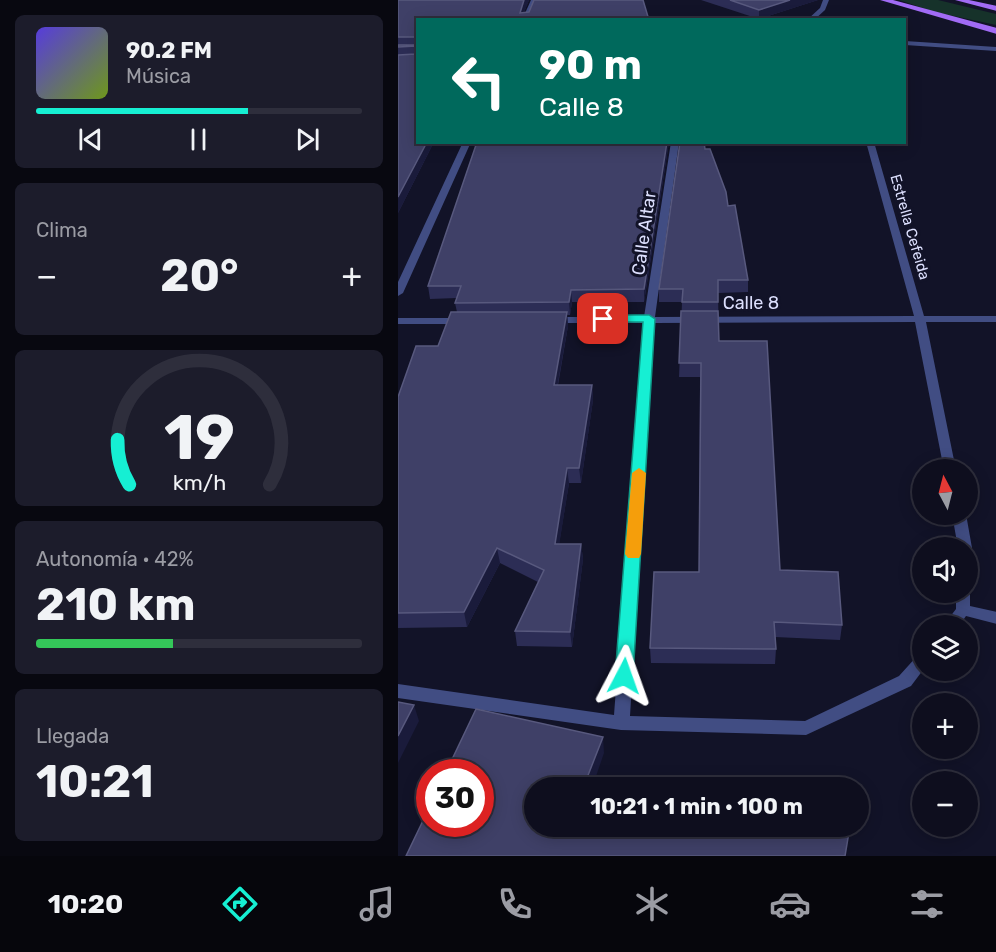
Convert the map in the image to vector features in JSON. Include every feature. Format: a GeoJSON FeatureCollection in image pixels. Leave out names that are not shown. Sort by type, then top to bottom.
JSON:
{"type":"FeatureCollection","features":[{"type":"Feature","properties":{"kind":"main road"},"geometry":{"type":"LineString","coordinates":[[884,0],[996,31]]}},
{"type":"Feature","properties":{"kind":"main road"},"geometry":{"type":"LineString","coordinates":[[959,0],[996,9]]}},
{"type":"Feature","properties":{"kind":"street"},"geometry":{"type":"LineString","coordinates":[[526,18],[534,0]]}},
{"type":"Feature","properties":{"kind":"street"},"geometry":{"type":"LineString","coordinates":[[812,18],[823,9],[827,0]]}},
{"type":"Feature","properties":{"kind":"street"},"geometry":{"type":"LineString","coordinates":[[906,43],[996,49]]}},
{"type":"Feature","properties":{"kind":"street"},"geometry":{"type":"LineString","coordinates":[[398,293],[466,144]]}},
{"type":"Feature","properties":{"kind":"street","name":"Calle Altar"},"geometry":{"type":"LineString","coordinates":[[621,723],[649,319],[675,144]]}},
{"type":"Feature","properties":{"kind":"street","name":"Estrella Cefeida"},"geometry":{"type":"LineString","coordinates":[[871,144],[920,320],[948,459]]}},
{"type":"Feature","properties":{"kind":"street","name":"Calle 8"},"geometry":{"type":"LineString","coordinates":[[541,320],[996,319]]}},
{"type":"Feature","properties":{"kind":"street"},"geometry":{"type":"LineString","coordinates":[[398,321],[470,321]]}},
{"type":"Feature","properties":{"kind":"street"},"geometry":{"type":"LineString","coordinates":[[959,615],[963,610],[963,603]]}},
{"type":"Feature","properties":{"kind":"street"},"geometry":{"type":"LineString","coordinates":[[963,610],[996,618]]}},
{"type":"Feature","properties":{"kind":"street"},"geometry":{"type":"LineString","coordinates":[[398,691],[621,723],[806,728],[905,681],[912,672]]}},
{"type":"Feature","properties":{"kind":"green space"},"geometry":{"type":"Polygon","coordinates":[[[899,0],[938,0],[996,14],[996,25],[935,12],[899,0]]]}},
{"type":"Feature","properties":{"kind":"building"},"geometry":{"type":"Polygon","coordinates":[[[398,0],[524,0],[520,13],[529,12],[534,0],[643,0],[648,18],[416,18],[416,37],[398,37],[398,0]]]}},
{"type":"Feature","properties":{"kind":"building"},"geometry":{"type":"Polygon","coordinates":[[[730,0],[790,0],[759,10],[730,0]]]}},
{"type":"Feature","properties":{"kind":"building"},"geometry":{"type":"Polygon","coordinates":[[[398,45],[416,45],[416,46],[398,47],[398,45]]]}},
{"type":"Feature","properties":{"kind":"building"},"geometry":{"type":"Polygon","coordinates":[[[416,54],[416,144],[426,144],[398,197],[398,55],[416,54]]]}},
{"type":"Feature","properties":{"kind":"building"},"geometry":{"type":"Polygon","coordinates":[[[476,144],[667,144],[644,289],[571,290],[569,302],[455,303],[461,286],[428,286],[476,144]]]}},
{"type":"Feature","properties":{"kind":"building"},"geometry":{"type":"Polygon","coordinates":[[[680,144],[704,144],[705,149],[710,149],[726,192],[728,206],[735,205],[748,280],[718,280],[718,302],[682,302],[683,289],[659,289],[680,144]]]}},
{"type":"Feature","properties":{"kind":"building"},"geometry":{"type":"Polygon","coordinates":[[[681,311],[718,311],[719,341],[767,341],[780,570],[838,572],[842,625],[774,622],[776,649],[650,648],[654,572],[699,572],[701,363],[679,363],[681,311]]]}},
{"type":"Feature","properties":{"kind":"building"},"geometry":{"type":"Polygon","coordinates":[[[451,312],[567,312],[554,385],[592,385],[579,468],[567,468],[555,544],[581,544],[570,632],[515,631],[544,570],[497,548],[464,612],[398,613],[398,397],[416,346],[438,346],[451,312]]]}},
{"type":"Feature","properties":{"kind":"building"},"geometry":{"type":"Polygon","coordinates":[[[398,702],[414,705],[398,736],[398,702]]]}},
{"type":"Feature","properties":{"kind":"building"},"geometry":{"type":"Polygon","coordinates":[[[476,709],[603,737],[587,777],[524,777],[524,837],[848,837],[845,856],[406,856],[416,835],[416,837],[494,837],[494,759],[452,759],[476,709]]]}},
{"type":"Feature","properties":{"kind":"slow traffic"},"geometry":{"type":"LineString","coordinates":[[633,554],[639,473]]}},
{"type":"Feature","properties":{"kind":"route"},"geometry":{"type":"LineString","coordinates":[[603,319],[649,319],[624,676]]}}]}
